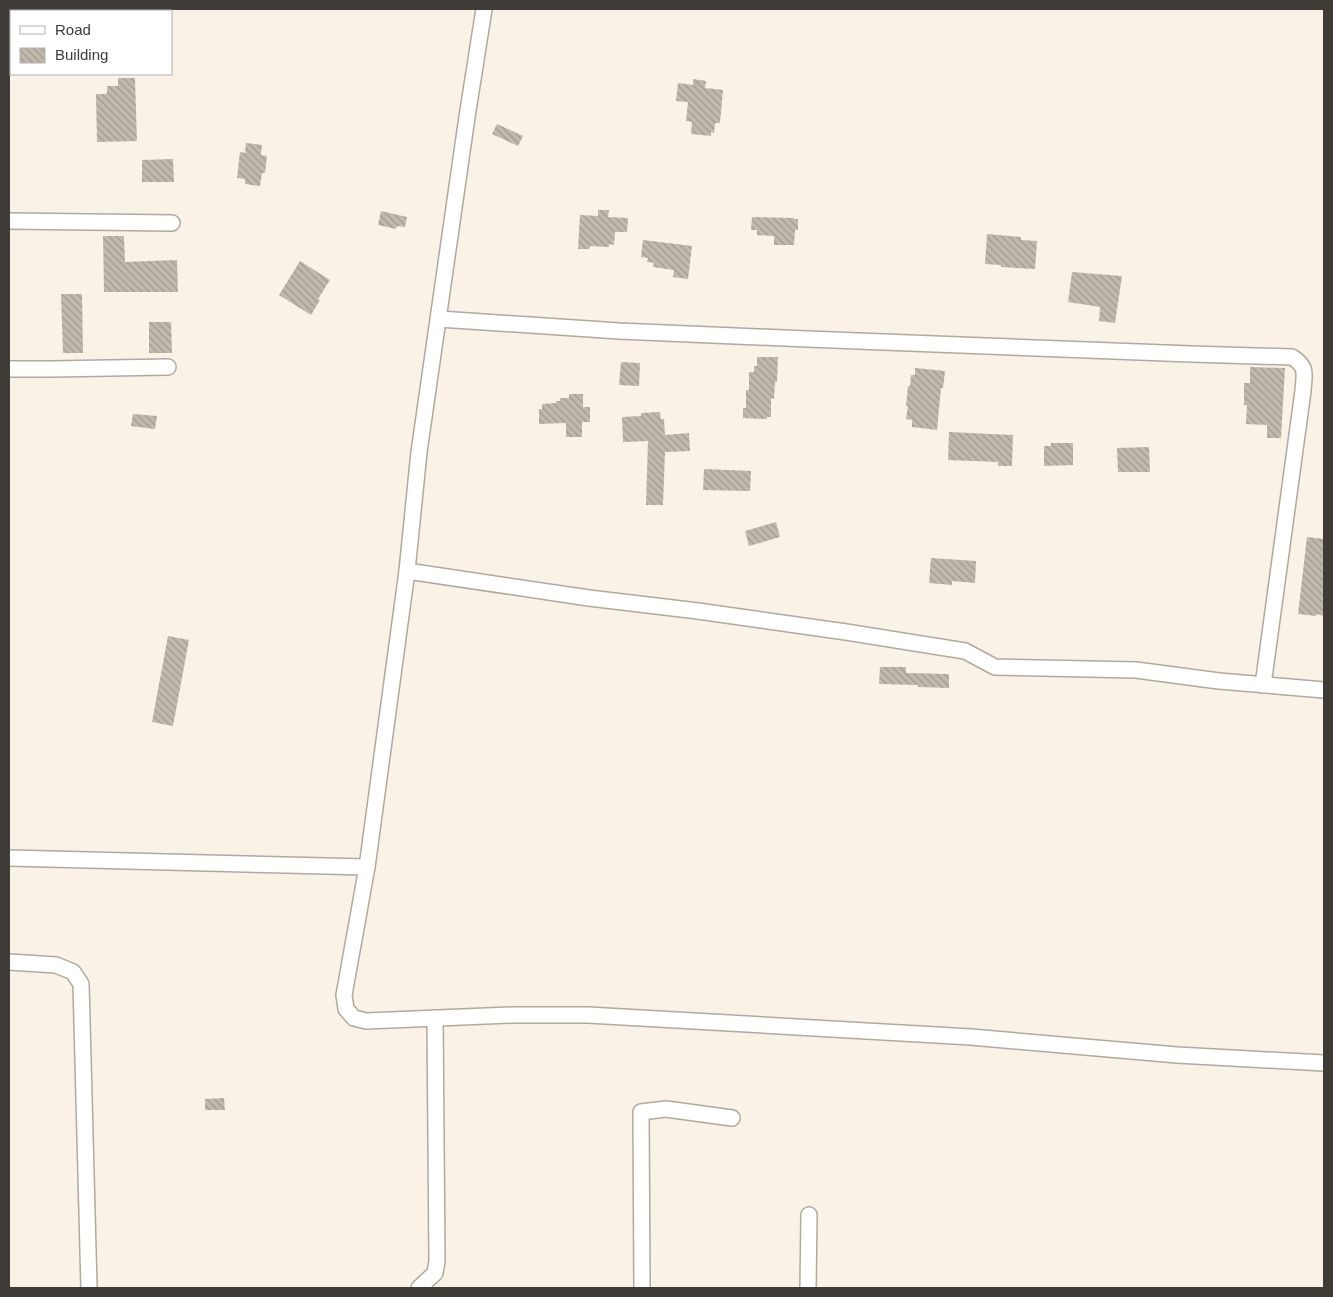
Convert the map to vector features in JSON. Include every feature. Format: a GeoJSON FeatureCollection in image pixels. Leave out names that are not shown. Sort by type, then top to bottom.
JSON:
{"type":"FeatureCollection","features":[{"type":"Feature","properties":{"kind":"street"},"geometry":{"type":"LineString","coordinates":[[484,9],[419,452],[407,571],[367,866],[344,995],[346,1009],[354,1018],[366,1021],[512,1015],[588,1015],[971,1037],[1177,1055],[1324,1063]]}},
{"type":"Feature","properties":{"kind":"street"},"geometry":{"type":"LineString","coordinates":[[9,221],[172,223]]}},
{"type":"Feature","properties":{"kind":"street"},"geometry":{"type":"LineString","coordinates":[[438,319],[619,331],[1191,354],[1292,356],[1300,362],[1304,369],[1303,391],[1263,685]]}},
{"type":"Feature","properties":{"kind":"street"},"geometry":{"type":"LineString","coordinates":[[9,368],[168,367]]}},
{"type":"Feature","properties":{"kind":"street"},"geometry":{"type":"LineString","coordinates":[[407,571],[589,598],[846,632],[965,651],[995,667],[1136,670],[1219,681],[1324,690]]}},
{"type":"Feature","properties":{"kind":"street"},"geometry":{"type":"LineString","coordinates":[[9,858],[367,866]]}},
{"type":"Feature","properties":{"kind":"street"},"geometry":{"type":"LineString","coordinates":[[9,962],[56,965],[72,972],[81,984],[89,1288]]}},
{"type":"Feature","properties":{"kind":"street"},"geometry":{"type":"LineString","coordinates":[[419,1288],[435,1273],[437,1261],[435,1018]]}},
{"type":"Feature","properties":{"kind":"street"},"geometry":{"type":"LineString","coordinates":[[642,1288],[641,1112],[666,1109],[732,1118]]}},
{"type":"Feature","properties":{"kind":"street"},"geometry":{"type":"LineString","coordinates":[[808,1215],[808,1288]]}},
{"type":"Feature","properties":{"kind":"building"},"geometry":{"type":"Polygon","coordinates":[[[118,78],[135,78],[137,141],[97,142],[96,94],[107,94],[107,86],[118,86],[118,78]]]}},
{"type":"Feature","properties":{"kind":"building"},"geometry":{"type":"Polygon","coordinates":[[[693,79],[706,81],[705,88],[723,90],[720,123],[715,123],[714,133],[711,132],[711,136],[691,134],[692,122],[686,121],[688,102],[676,101],[678,83],[693,85],[693,79]]]}},
{"type":"Feature","properties":{"kind":"building"},"geometry":{"type":"Polygon","coordinates":[[[497,124],[523,136],[518,146],[492,134],[497,124]]]}},
{"type":"Feature","properties":{"kind":"building"},"geometry":{"type":"Polygon","coordinates":[[[246,143],[262,145],[261,155],[267,156],[265,173],[262,173],[260,186],[245,184],[245,179],[237,178],[240,152],[245,153],[246,143]]]}},
{"type":"Feature","properties":{"kind":"building"},"geometry":{"type":"Polygon","coordinates":[[[173,159],[174,182],[142,182],[142,160],[173,159]]]}},
{"type":"Feature","properties":{"kind":"building"},"geometry":{"type":"Polygon","coordinates":[[[598,210],[609,210],[608,217],[628,218],[627,232],[615,232],[614,245],[609,244],[609,247],[590,246],[589,249],[578,249],[580,215],[598,216],[598,210]]]}},
{"type":"Feature","properties":{"kind":"building"},"geometry":{"type":"Polygon","coordinates":[[[381,211],[407,217],[405,227],[397,226],[396,229],[378,225],[381,211]]]}},
{"type":"Feature","properties":{"kind":"building"},"geometry":{"type":"Polygon","coordinates":[[[752,217],[798,219],[798,230],[795,230],[794,245],[774,245],[774,236],[757,235],[757,230],[751,230],[752,217]]]}},
{"type":"Feature","properties":{"kind":"building"},"geometry":{"type":"Polygon","coordinates":[[[987,234],[1021,237],[1021,240],[1037,241],[1035,269],[985,264],[987,234]]]}},
{"type":"Feature","properties":{"kind":"building"},"geometry":{"type":"Polygon","coordinates":[[[103,236],[124,236],[125,262],[177,260],[178,292],[104,292],[103,236]]]}},
{"type":"Feature","properties":{"kind":"building"},"geometry":{"type":"Polygon","coordinates":[[[643,240],[692,246],[688,279],[673,277],[674,270],[653,267],[654,263],[647,262],[648,258],[641,257],[643,240]]]}},
{"type":"Feature","properties":{"kind":"building"},"geometry":{"type":"Polygon","coordinates":[[[300,261],[330,280],[311,315],[279,295],[300,261]]]}},
{"type":"Feature","properties":{"kind":"building"},"geometry":{"type":"Polygon","coordinates":[[[1072,272],[1122,276],[1115,323],[1099,321],[1100,307],[1068,302],[1072,272]]]}},
{"type":"Feature","properties":{"kind":"building"},"geometry":{"type":"Polygon","coordinates":[[[61,294],[82,294],[83,353],[63,353],[61,294]]]}},
{"type":"Feature","properties":{"kind":"building"},"geometry":{"type":"Polygon","coordinates":[[[149,322],[171,322],[172,353],[149,353],[149,322]]]}},
{"type":"Feature","properties":{"kind":"building"},"geometry":{"type":"Polygon","coordinates":[[[757,357],[778,357],[777,382],[775,382],[774,399],[771,398],[771,417],[767,417],[767,419],[743,418],[743,408],[746,408],[746,390],[749,390],[749,372],[754,372],[754,366],[757,366],[757,357]]]}},
{"type":"Feature","properties":{"kind":"building"},"geometry":{"type":"Polygon","coordinates":[[[621,362],[640,363],[639,386],[619,385],[621,362]]]}},
{"type":"Feature","properties":{"kind":"building"},"geometry":{"type":"Polygon","coordinates":[[[1250,367],[1285,368],[1281,438],[1267,438],[1267,425],[1246,424],[1247,405],[1244,405],[1244,383],[1250,383],[1250,367]]]}},
{"type":"Feature","properties":{"kind":"building"},"geometry":{"type":"Polygon","coordinates":[[[915,368],[945,371],[943,388],[941,388],[937,430],[912,427],[912,420],[906,419],[908,386],[910,386],[911,375],[915,375],[915,368]]]}},
{"type":"Feature","properties":{"kind":"building"},"geometry":{"type":"Polygon","coordinates":[[[569,394],[583,394],[583,407],[590,407],[590,422],[582,422],[582,437],[566,437],[566,423],[539,424],[539,409],[542,409],[542,404],[556,403],[556,401],[560,401],[560,398],[569,398],[569,394]]]}},
{"type":"Feature","properties":{"kind":"building"},"geometry":{"type":"Polygon","coordinates":[[[660,412],[661,419],[664,419],[665,435],[689,433],[690,451],[665,452],[663,505],[646,505],[648,441],[623,442],[622,417],[660,412]]]}},
{"type":"Feature","properties":{"kind":"building"},"geometry":{"type":"Polygon","coordinates":[[[133,414],[157,416],[155,429],[131,426],[133,414]]]}},
{"type":"Feature","properties":{"kind":"building"},"geometry":{"type":"Polygon","coordinates":[[[949,432],[1013,435],[1012,466],[998,466],[998,462],[948,460],[949,432]]]}},
{"type":"Feature","properties":{"kind":"building"},"geometry":{"type":"Polygon","coordinates":[[[1051,443],[1073,443],[1073,465],[1044,466],[1044,446],[1051,446],[1051,443]]]}},
{"type":"Feature","properties":{"kind":"building"},"geometry":{"type":"Polygon","coordinates":[[[1149,447],[1150,472],[1118,472],[1117,448],[1149,447]]]}},
{"type":"Feature","properties":{"kind":"building"},"geometry":{"type":"Polygon","coordinates":[[[704,469],[751,471],[750,491],[703,490],[704,469]]]}},
{"type":"Feature","properties":{"kind":"building"},"geometry":{"type":"Polygon","coordinates":[[[776,522],[780,537],[749,546],[745,531],[776,522]]]}},
{"type":"Feature","properties":{"kind":"building"},"geometry":{"type":"Polygon","coordinates":[[[1307,537],[1324,539],[1324,616],[1298,614],[1307,537]]]}},
{"type":"Feature","properties":{"kind":"building"},"geometry":{"type":"Polygon","coordinates":[[[931,558],[976,561],[975,583],[952,581],[952,585],[929,583],[931,558]]]}},
{"type":"Feature","properties":{"kind":"building"},"geometry":{"type":"Polygon","coordinates":[[[168,636],[189,640],[173,726],[152,722],[168,636]]]}},
{"type":"Feature","properties":{"kind":"building"},"geometry":{"type":"Polygon","coordinates":[[[880,667],[906,667],[906,673],[949,674],[949,688],[879,684],[880,667]]]}},
{"type":"Feature","properties":{"kind":"building"},"geometry":{"type":"Polygon","coordinates":[[[224,1098],[225,1110],[205,1110],[205,1099],[224,1098]]]}}]}
